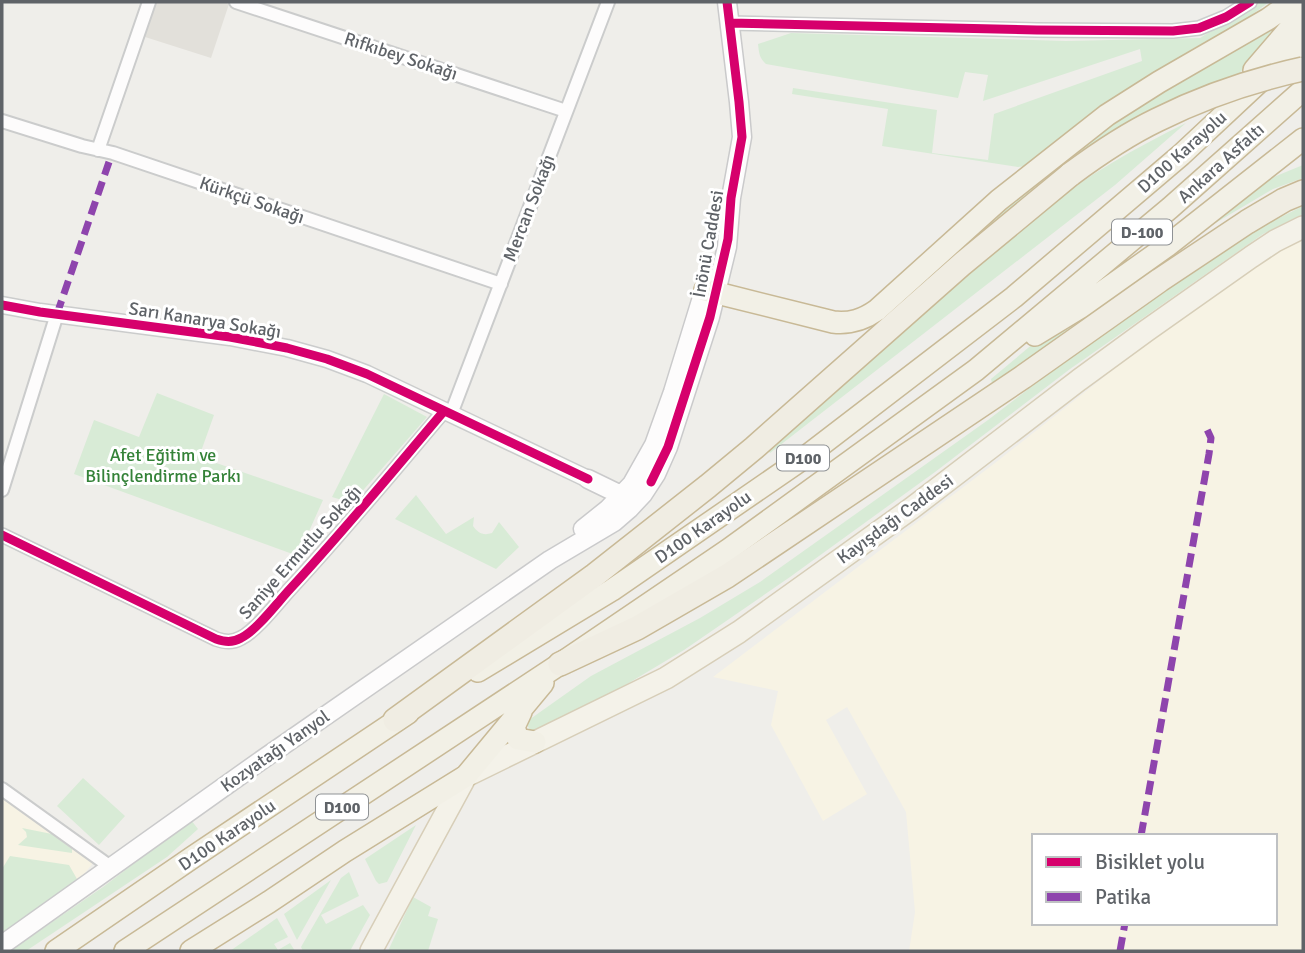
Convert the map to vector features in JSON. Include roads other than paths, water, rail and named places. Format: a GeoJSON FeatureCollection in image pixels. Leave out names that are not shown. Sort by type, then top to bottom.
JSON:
{"type":"FeatureCollection","features":[{"type":"Feature","properties":{"kind":"highway"},"geometry":{"type":"LineString","coordinates":[[710,292],[833,322],[851,322],[864,318],[877,310],[999,200],[1107,115],[1292,2]]}},
{"type":"Feature","properties":{"kind":"highway"},"geometry":{"type":"LineString","coordinates":[[1181,155],[1303,13]]}},
{"type":"Feature","properties":{"kind":"highway","name":"D100 Karayolu"},"geometry":{"type":"LineString","coordinates":[[56,951],[396,720],[612,590],[808,455],[1014,297],[1181,155],[1303,41]]}},
{"type":"Feature","properties":{"kind":"highway"},"geometry":{"type":"LineString","coordinates":[[396,720],[595,575],[708,486],[961,265],[1104,150],[1156,120],[1212,96],[1303,69]]}},
{"type":"Feature","properties":{"kind":"highway","name":"Ankara Asfaltı"},"geometry":{"type":"LineString","coordinates":[[976,370],[1170,208],[1303,90]]}},
{"type":"Feature","properties":{"kind":"highway"},"geometry":{"type":"LineString","coordinates":[[976,370],[1081,307],[1167,246],[1303,139]]}},
{"type":"Feature","properties":{"kind":"highway"},"geometry":{"type":"LineString","coordinates":[[560,664],[638,628],[727,576],[1023,377],[1160,280],[1284,200],[1303,192]]}},
{"type":"Feature","properties":{"kind":"highway","name":"D100 Karayolu"},"geometry":{"type":"LineString","coordinates":[[125,951],[728,550],[976,370]]}},
{"type":"Feature","properties":{"kind":"highway","name":"D100"},"geometry":{"type":"LineString","coordinates":[[191,951],[466,776],[560,664]]}},
{"type":"Feature","properties":{"kind":"highway"},"geometry":{"type":"LineString","coordinates":[[524,704],[514,727],[518,739],[535,743]]}},
{"type":"Feature","properties":{"kind":"main road","name":"İnönü Caddesi"},"geometry":{"type":"LineString","coordinates":[[550,560],[622,516],[636,502],[647,475],[668,447],[710,292],[727,247],[731,198],[742,137],[727,2]]}},
{"type":"Feature","properties":{"kind":"main road","name":"Kayışdağı Caddesi"},"geometry":{"type":"LineString","coordinates":[[466,776],[666,677],[739,632],[912,508],[1146,331],[1275,241],[1303,227]]}},
{"type":"Feature","properties":{"kind":"main road"},"geometry":{"type":"LineString","coordinates":[[647,475],[645,489],[628,497],[588,479],[616,482],[647,475]]}},
{"type":"Feature","properties":{"kind":"main road"},"geometry":{"type":"LineString","coordinates":[[588,479],[600,497],[597,519]]}},
{"type":"Feature","properties":{"kind":"main road"},"geometry":{"type":"LineString","coordinates":[[550,560],[622,495]]}},
{"type":"Feature","properties":{"kind":"main road","name":"Kozyatağı Yanyol"},"geometry":{"type":"LineString","coordinates":[[2,945],[550,560]]}},
{"type":"Feature","properties":{"kind":"main road"},"geometry":{"type":"LineString","coordinates":[[372,951],[466,776]]}},
{"type":"Feature","properties":{"kind":"street"},"geometry":{"type":"LineString","coordinates":[[98,150],[149,2]]}},
{"type":"Feature","properties":{"kind":"street","name":"Rıfkıbey Sokağı"},"geometry":{"type":"LineString","coordinates":[[236,2],[566,111]]}},
{"type":"Feature","properties":{"kind":"street","name":"Mercan Sokağı"},"geometry":{"type":"LineString","coordinates":[[447,412],[501,284],[608,2]]}},
{"type":"Feature","properties":{"kind":"street"},"geometry":{"type":"LineString","coordinates":[[730,23],[1173,31],[1199,27],[1226,17],[1251,2]]}},
{"type":"Feature","properties":{"kind":"street","name":"Kürkçü Sokağı"},"geometry":{"type":"LineString","coordinates":[[2,121],[80,146],[108,151],[501,284]]}},
{"type":"Feature","properties":{"kind":"street","name":"Sarı Kanarya Sokağı"},"geometry":{"type":"LineString","coordinates":[[2,305],[213,335],[295,350],[346,366],[588,479]]}},
{"type":"Feature","properties":{"kind":"street"},"geometry":{"type":"LineString","coordinates":[[2,490],[57,314]]}},
{"type":"Feature","properties":{"kind":"street","name":"Saniye Ermutlu Sokağı"},"geometry":{"type":"LineString","coordinates":[[2,535],[216,639],[235,641],[253,629],[301,578],[447,412]]}},
{"type":"Feature","properties":{"kind":"street"},"geometry":{"type":"LineString","coordinates":[[2,789],[112,868]]}},
{"type":"Feature","properties":{"kind":"park label","name":"Afet Eğitim ve Bilinçlendirme Parkı"},"geometry":{"type":"Point","coordinates":[163,465]}}]}
